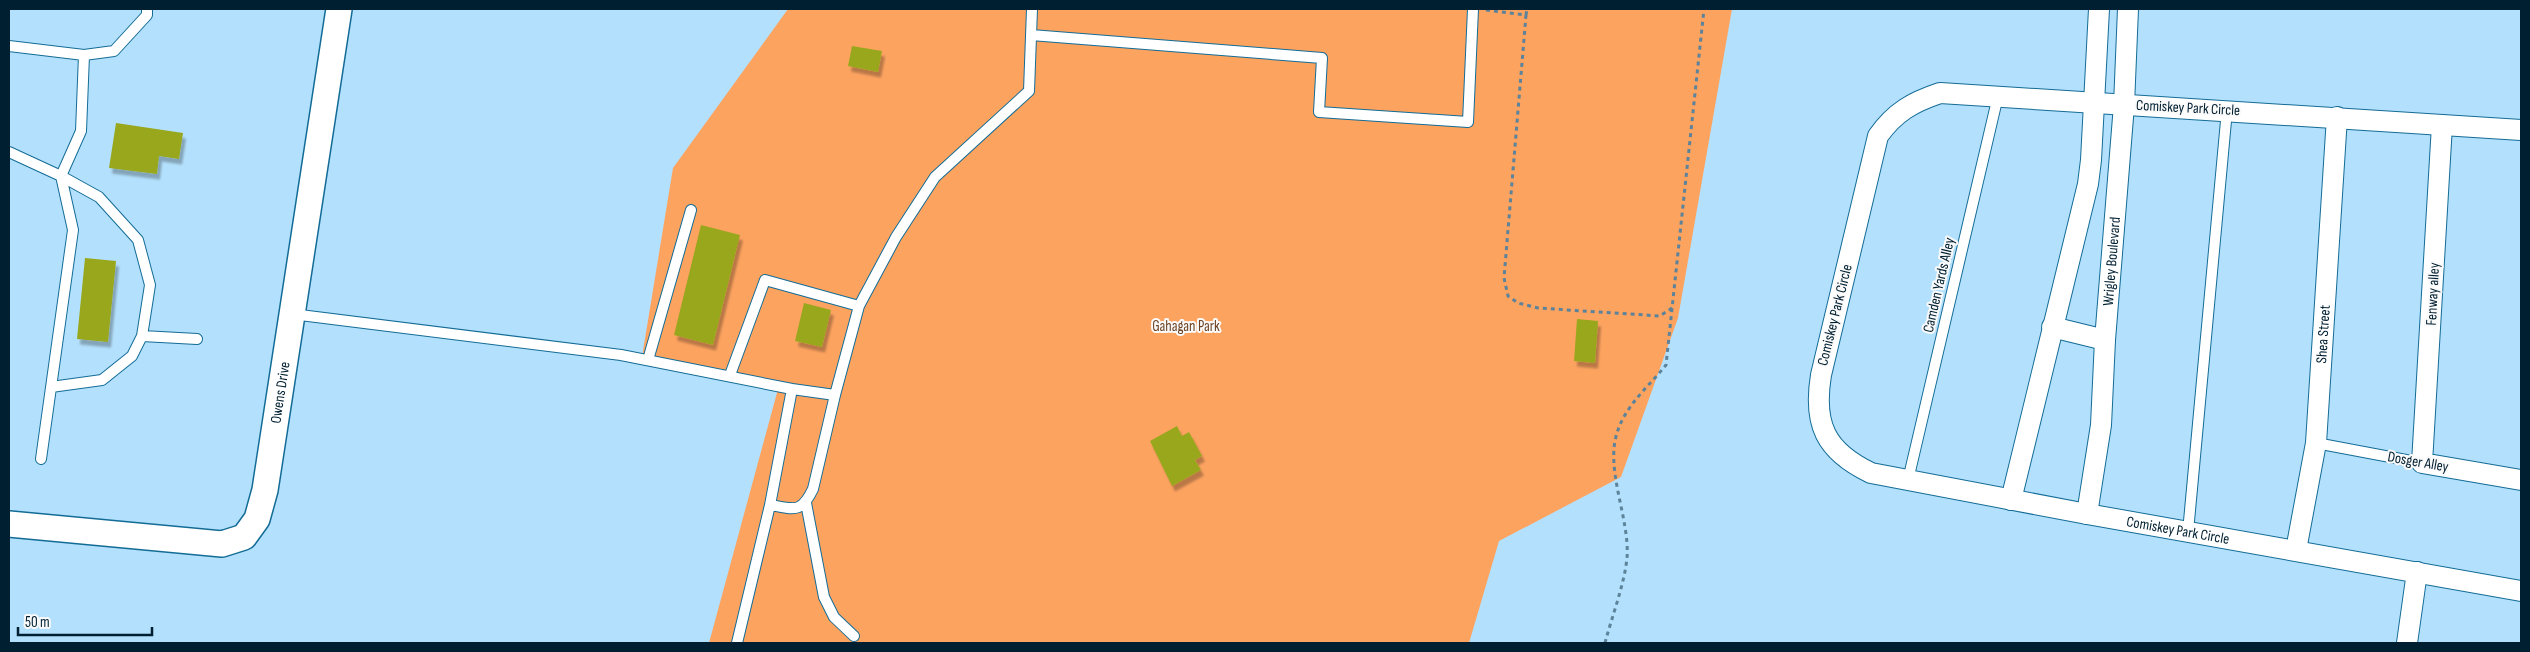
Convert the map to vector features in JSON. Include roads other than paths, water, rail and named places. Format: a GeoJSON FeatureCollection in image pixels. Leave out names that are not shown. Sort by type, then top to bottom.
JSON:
{"type":"FeatureCollection","features":[{"type":"Feature","properties":{"kind":"street","name":"Owens Drive"},"geometry":{"type":"LineString","coordinates":[[9,524],[222,544],[244,537],[257,519],[265,490],[339,9]]}},
{"type":"Feature","properties":{"kind":"street"},"geometry":{"type":"LineString","coordinates":[[2011,500],[2088,184],[2099,9]]}},
{"type":"Feature","properties":{"kind":"street","name":"Wrigley Boulevard"},"geometry":{"type":"LineString","coordinates":[[2087,514],[2100,425],[2124,105],[2128,9]]}},
{"type":"Feature","properties":{"kind":"street","name":"Comiskey Park Circle"},"geometry":{"type":"LineString","coordinates":[[2521,130],[1940,93],[1900,110],[1878,136],[1821,374],[1818,397],[1820,420],[1827,439],[1853,464],[1871,473],[2087,514],[2521,590]]}},
{"type":"Feature","properties":{"kind":"street","name":"Shea Street"},"geometry":{"type":"LineString","coordinates":[[2296,550],[2316,443],[2337,117]]}},
{"type":"Feature","properties":{"kind":"street","name":"Fenway alley"},"geometry":{"type":"LineString","coordinates":[[2422,463],[2442,124]]}},
{"type":"Feature","properties":{"kind":"street"},"geometry":{"type":"LineString","coordinates":[[2052,327],[2105,340]]}},
{"type":"Feature","properties":{"kind":"street","name":"Dosger Alley"},"geometry":{"type":"LineString","coordinates":[[2422,463],[2521,480]]}},
{"type":"Feature","properties":{"kind":"street"},"geometry":{"type":"LineString","coordinates":[[2407,643],[2417,572]]}},
{"type":"Feature","properties":{"kind":"lane"},"geometry":{"type":"LineString","coordinates":[[9,46],[84,55],[114,51],[147,15],[147,9]]}},
{"type":"Feature","properties":{"kind":"lane"},"geometry":{"type":"LineString","coordinates":[[770,504],[797,509],[806,503],[813,489],[822,444],[859,306],[896,237],[935,177],[1028,91],[1032,9]]}},
{"type":"Feature","properties":{"kind":"lane"},"geometry":{"type":"LineString","coordinates":[[1031,35],[1322,58],[1319,112],[1468,122],[1473,9]]}},
{"type":"Feature","properties":{"kind":"lane"},"geometry":{"type":"LineString","coordinates":[[41,459],[72,230],[61,176],[81,131],[84,55]]}},
{"type":"Feature","properties":{"kind":"lane","name":"Camden Yards Alley"},"geometry":{"type":"LineString","coordinates":[[1908,480],[1998,96]]}},
{"type":"Feature","properties":{"kind":"lane"},"geometry":{"type":"LineString","coordinates":[[2188,532],[2227,110]]}},
{"type":"Feature","properties":{"kind":"lane"},"geometry":{"type":"LineString","coordinates":[[9,152],[61,176],[99,197],[138,240],[150,285],[142,336],[132,356],[102,380],[51,388]]}},
{"type":"Feature","properties":{"kind":"lane"},"geometry":{"type":"LineString","coordinates":[[648,360],[691,210]]}},
{"type":"Feature","properties":{"kind":"lane"},"geometry":{"type":"LineString","coordinates":[[730,375],[765,280],[859,306]]}},
{"type":"Feature","properties":{"kind":"lane"},"geometry":{"type":"LineString","coordinates":[[292,314],[648,360],[792,389],[835,395]]}},
{"type":"Feature","properties":{"kind":"lane"},"geometry":{"type":"LineString","coordinates":[[142,336],[197,338]]}},
{"type":"Feature","properties":{"kind":"lane"},"geometry":{"type":"LineString","coordinates":[[737,643],[770,504],[792,389]]}},
{"type":"Feature","properties":{"kind":"lane","name":"Dosger Alley"},"geometry":{"type":"LineString","coordinates":[[2316,443],[2422,463]]}},
{"type":"Feature","properties":{"kind":"lane"},"geometry":{"type":"LineString","coordinates":[[806,503],[824,597],[834,617],[854,636]]}},
{"type":"Feature","properties":{"kind":"park label","name":"Gahagan Park"},"geometry":{"type":"Point","coordinates":[1186,326]}}]}
